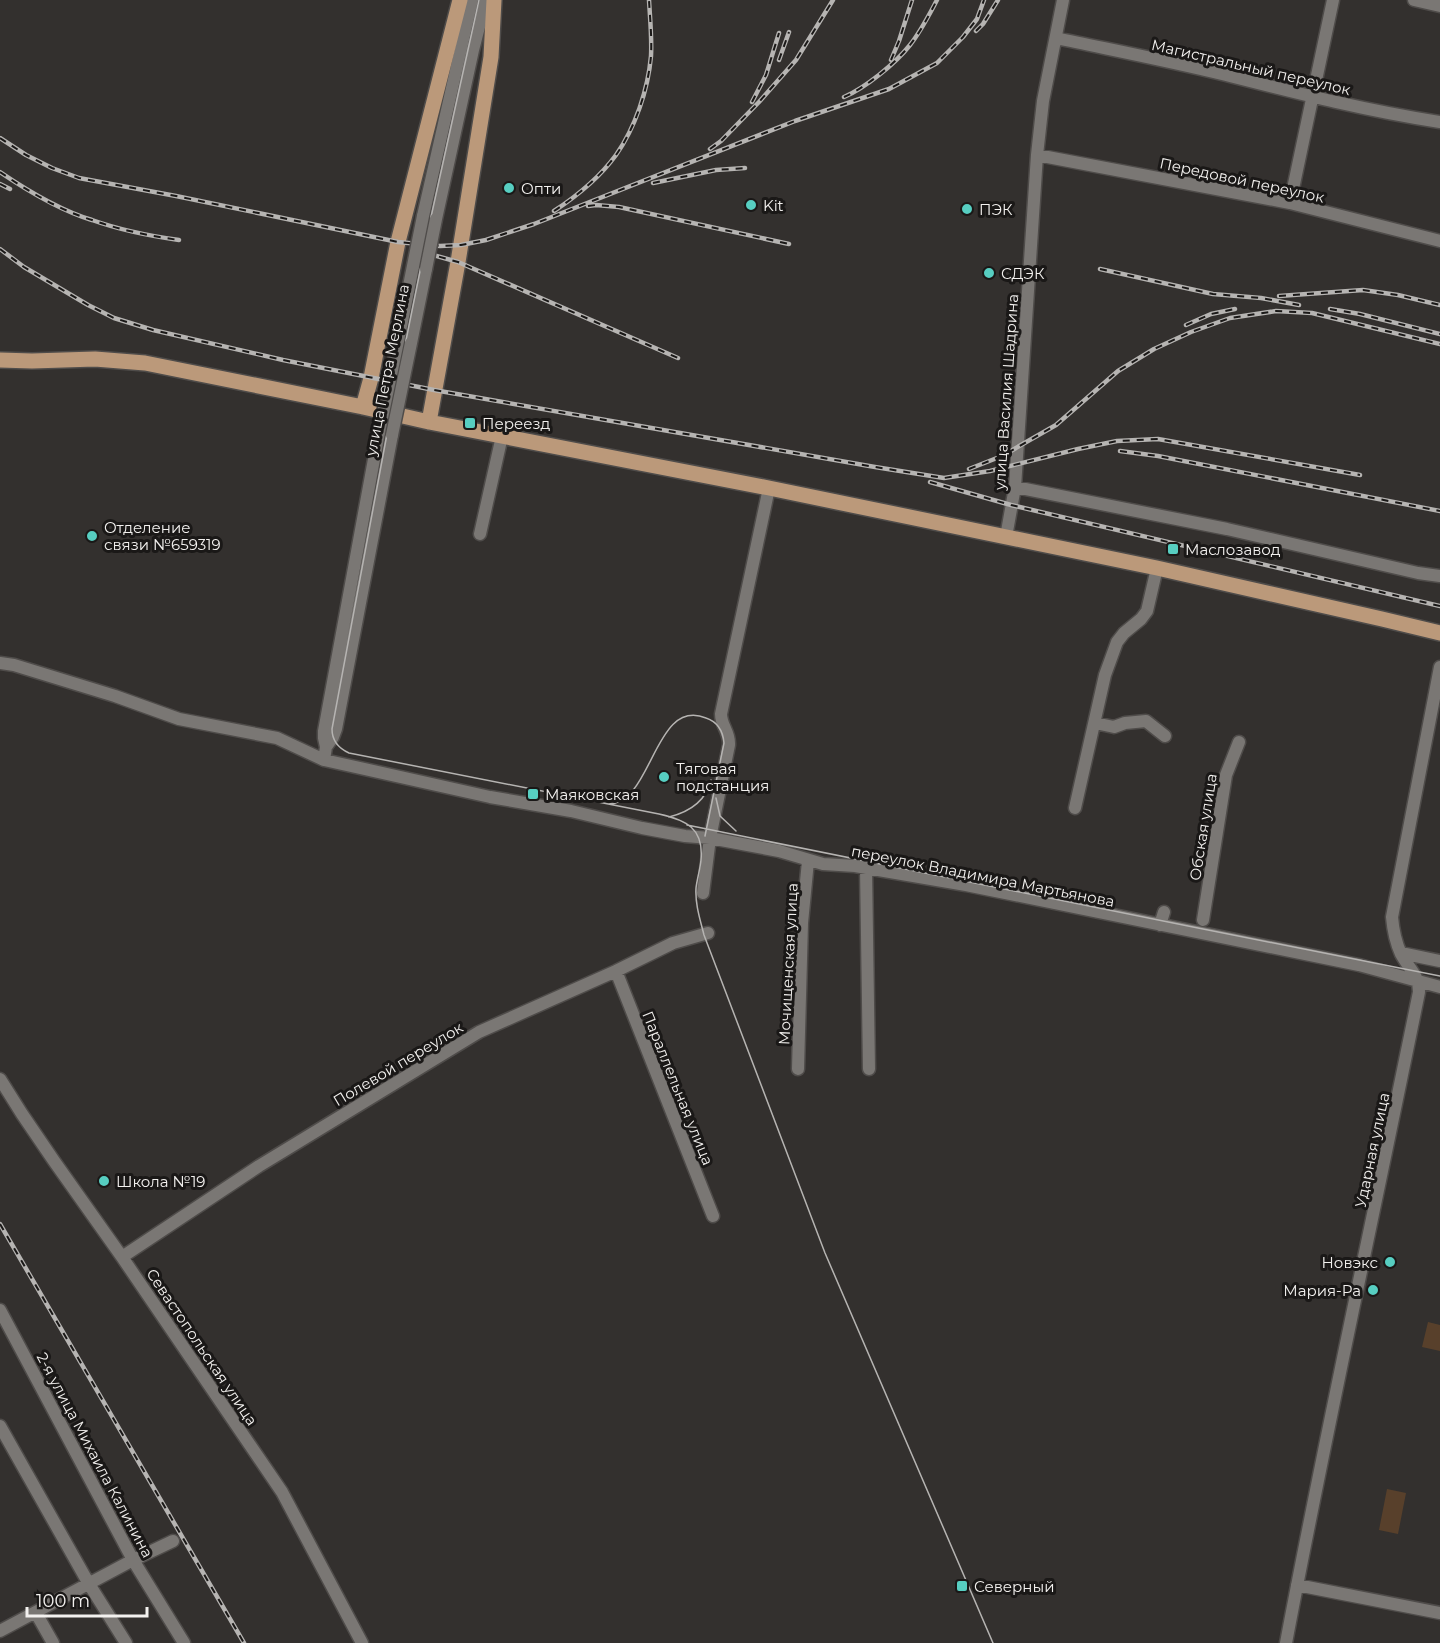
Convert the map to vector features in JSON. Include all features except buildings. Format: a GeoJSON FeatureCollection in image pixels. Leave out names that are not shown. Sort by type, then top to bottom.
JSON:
{"type":"FeatureCollection","features":[{"type":"Feature","properties":{"kind":"main road","name":"улица Петра Мерлина"},"geometry":{"type":"LineString","coordinates":[[363,407],[371,378],[398,242],[459,0]]}},
{"type":"Feature","properties":{"kind":"main road"},"geometry":{"type":"LineString","coordinates":[[429,422],[491,57],[494,0]]}},
{"type":"Feature","properties":{"kind":"main road"},"geometry":{"type":"LineString","coordinates":[[0,360],[95,359],[145,363],[1157,568],[1440,633]]}},
{"type":"Feature","properties":{"kind":"street","name":"улица Петра Мерлина"},"geometry":{"type":"LineString","coordinates":[[324,760],[326,747],[324,730],[379,432],[398,341],[419,268],[472,0]]}},
{"type":"Feature","properties":{"kind":"street","name":"улица Петра Мерлина"},"geometry":{"type":"LineString","coordinates":[[429,217],[486,0]]}},
{"type":"Feature","properties":{"kind":"street","name":"улица Василия Шадрина"},"geometry":{"type":"LineString","coordinates":[[1006,537],[1015,487],[1037,155],[1043,101],[1063,0]]}},
{"type":"Feature","properties":{"kind":"street"},"geometry":{"type":"LineString","coordinates":[[1290,203],[1334,0]]}},
{"type":"Feature","properties":{"kind":"street"},"geometry":{"type":"LineString","coordinates":[[1414,0],[1440,6]]}},
{"type":"Feature","properties":{"kind":"street","name":"Магистральный переулок"},"geometry":{"type":"LineString","coordinates":[[1056,38],[1389,114],[1440,122]]}},
{"type":"Feature","properties":{"kind":"street","name":"Передовой переулок"},"geometry":{"type":"LineString","coordinates":[[1037,155],[1290,203],[1440,241]]}},
{"type":"Feature","properties":{"kind":"street","name":"улица Петра Мерлина"},"geometry":{"type":"LineString","coordinates":[[326,747],[336,729],[411,343],[419,268]]}},
{"type":"Feature","properties":{"kind":"street"},"geometry":{"type":"LineString","coordinates":[[480,534],[502,436]]}},
{"type":"Feature","properties":{"kind":"street"},"geometry":{"type":"LineString","coordinates":[[1015,487],[1227,529],[1418,573],[1440,576]]}},
{"type":"Feature","properties":{"kind":"street"},"geometry":{"type":"LineString","coordinates":[[703,893],[710,838],[730,740],[721,720],[721,714],[769,488]]}},
{"type":"Feature","properties":{"kind":"street"},"geometry":{"type":"LineString","coordinates":[[1075,808],[1105,675],[1114,648],[1124,633],[1147,611],[1157,568]]}},
{"type":"Feature","properties":{"kind":"street","name":"переулок Владимира Мартьянова"},"geometry":{"type":"LineString","coordinates":[[0,663],[14,665],[116,696],[179,719],[277,738],[324,760],[642,828],[779,850],[823,864],[847,865],[966,885],[1359,965],[1440,987]]}},
{"type":"Feature","properties":{"kind":"street"},"geometry":{"type":"LineString","coordinates":[[1419,983],[1401,953],[1392,926],[1392,917],[1440,667]]}},
{"type":"Feature","properties":{"kind":"street"},"geometry":{"type":"LineString","coordinates":[[1095,723],[1114,727],[1125,723],[1146,721],[1165,736]]}},
{"type":"Feature","properties":{"kind":"street","name":"Обская улица"},"geometry":{"type":"LineString","coordinates":[[1203,920],[1226,775],[1239,742]]}},
{"type":"Feature","properties":{"kind":"street","name":"Мочищенская улица"},"geometry":{"type":"LineString","coordinates":[[798,1069],[802,923],[808,861]]}},
{"type":"Feature","properties":{"kind":"street"},"geometry":{"type":"LineString","coordinates":[[866,868],[869,1069]]}},
{"type":"Feature","properties":{"kind":"street"},"geometry":{"type":"LineString","coordinates":[[1160,925],[1164,912]]}},
{"type":"Feature","properties":{"kind":"street","name":"Полевой переулок"},"geometry":{"type":"LineString","coordinates":[[122,1257],[259,1166],[479,1032],[673,943],[708,933]]}},
{"type":"Feature","properties":{"kind":"street"},"geometry":{"type":"LineString","coordinates":[[1401,953],[1440,961]]}},
{"type":"Feature","properties":{"kind":"street","name":"Параллельная улица"},"geometry":{"type":"LineString","coordinates":[[615,971],[713,1216]]}},
{"type":"Feature","properties":{"kind":"street","name":"Ударная улица"},"geometry":{"type":"LineString","coordinates":[[1286,1643],[1348,1332],[1385,1163],[1419,993],[1419,983]]}},
{"type":"Feature","properties":{"kind":"street","name":"Севастопольская улица"},"geometry":{"type":"LineString","coordinates":[[0,1079],[282,1492],[362,1643]]}},
{"type":"Feature","properties":{"kind":"street","name":"2-я улица Михаила Калинина"},"geometry":{"type":"LineString","coordinates":[[0,1310],[133,1560],[184,1643]]}},
{"type":"Feature","properties":{"kind":"street"},"geometry":{"type":"LineString","coordinates":[[0,1426],[89,1584],[126,1643]]}},
{"type":"Feature","properties":{"kind":"street"},"geometry":{"type":"LineString","coordinates":[[0,1631],[173,1541]]}},
{"type":"Feature","properties":{"kind":"street"},"geometry":{"type":"LineString","coordinates":[[1297,1585],[1440,1613]]}},
{"type":"Feature","properties":{"kind":"street"},"geometry":{"type":"LineString","coordinates":[[36,1614],[53,1643]]}},
{"type":"Feature","properties":{"kind":"shaded area"},"geometry":{"type":"Polygon","coordinates":[[[1428,1322],[1440,1325],[1440,1351],[1422,1347],[1428,1322]]]}},
{"type":"Feature","properties":{"kind":"shaded area"},"geometry":{"type":"Polygon","coordinates":[[[1387,1489],[1406,1493],[1398,1534],[1379,1530],[1387,1489]]]}},
{"type":"Feature","properties":{"kind":"tram line"},"geometry":{"type":"LineString","coordinates":[[479,0],[431,217],[387,434],[332,729],[334,741],[349,753],[659,814],[685,823],[696,833],[701,849],[696,900],[704,935],[825,1253],[993,1643]]}},
{"type":"Feature","properties":{"kind":"tram line"},"geometry":{"type":"LineString","coordinates":[[609,804],[624,799],[635,787],[664,736],[675,722],[689,716],[706,718],[719,728],[724,743],[705,836]]}},
{"type":"Feature","properties":{"kind":"tram line"},"geometry":{"type":"LineString","coordinates":[[669,817],[690,809],[701,800],[711,780]]}},
{"type":"Feature","properties":{"kind":"tram line"},"geometry":{"type":"LineString","coordinates":[[716,798],[720,816],[736,831]]}},
{"type":"Feature","properties":{"kind":"tram line"},"geometry":{"type":"LineString","coordinates":[[687,825],[1440,976]]}},
{"type":"Feature","properties":{"kind":"railway"},"geometry":{"type":"LineString","coordinates":[[554,211],[603,171],[616,155],[635,121],[647,82],[651,56],[649,0]]}},
{"type":"Feature","properties":{"kind":"railway"},"geometry":{"type":"LineString","coordinates":[[710,149],[721,141],[759,102],[796,60],[833,0]]}},
{"type":"Feature","properties":{"kind":"railway"},"geometry":{"type":"LineString","coordinates":[[891,60],[912,0]]}},
{"type":"Feature","properties":{"kind":"railway"},"geometry":{"type":"LineString","coordinates":[[844,97],[870,82],[904,52],[925,23],[937,0]]}},
{"type":"Feature","properties":{"kind":"railway"},"geometry":{"type":"LineString","coordinates":[[0,138],[26,155],[79,178],[398,242],[440,246],[461,245],[486,240],[534,224],[795,121],[889,89],[937,63],[977,19],[984,0]]}},
{"type":"Feature","properties":{"kind":"railway"},"geometry":{"type":"LineString","coordinates":[[976,31],[998,0]]}},
{"type":"Feature","properties":{"kind":"railway"},"geometry":{"type":"LineString","coordinates":[[779,60],[789,32]]}},
{"type":"Feature","properties":{"kind":"railway"},"geometry":{"type":"LineString","coordinates":[[752,102],[766,75],[779,33]]}},
{"type":"Feature","properties":{"kind":"railway"},"geometry":{"type":"LineString","coordinates":[[653,183],[716,170],[745,168]]}},
{"type":"Feature","properties":{"kind":"railway"},"geometry":{"type":"LineString","coordinates":[[0,172],[44,199],[80,216],[124,230],[179,240]]}},
{"type":"Feature","properties":{"kind":"railway"},"geometry":{"type":"LineString","coordinates":[[0,184],[10,189]]}},
{"type":"Feature","properties":{"kind":"railway"},"geometry":{"type":"LineString","coordinates":[[588,206],[619,207],[789,244]]}},
{"type":"Feature","properties":{"kind":"railway"},"geometry":{"type":"LineString","coordinates":[[0,249],[24,267],[88,305],[114,318],[153,330],[283,360],[434,390],[875,467],[944,478],[990,471],[1117,441],[1158,439],[1360,475]]}},
{"type":"Feature","properties":{"kind":"railway"},"geometry":{"type":"LineString","coordinates":[[412,249],[458,262],[678,358]]}},
{"type":"Feature","properties":{"kind":"railway"},"geometry":{"type":"LineString","coordinates":[[1100,269],[1213,294],[1261,298],[1299,305]]}},
{"type":"Feature","properties":{"kind":"railway"},"geometry":{"type":"LineString","coordinates":[[1279,296],[1363,290],[1440,305]]}},
{"type":"Feature","properties":{"kind":"railway"},"geometry":{"type":"LineString","coordinates":[[1186,325],[1211,314],[1235,309]]}},
{"type":"Feature","properties":{"kind":"railway"},"geometry":{"type":"LineString","coordinates":[[1330,309],[1440,334]]}},
{"type":"Feature","properties":{"kind":"railway"},"geometry":{"type":"LineString","coordinates":[[969,469],[1002,456],[1056,425],[1118,371],[1154,349],[1230,318],[1276,311],[1312,313],[1440,344]]}},
{"type":"Feature","properties":{"kind":"railway"},"geometry":{"type":"LineString","coordinates":[[1120,451],[1158,456],[1440,511]]}},
{"type":"Feature","properties":{"kind":"railway"},"geometry":{"type":"LineString","coordinates":[[930,482],[1011,505],[1440,606]]}},
{"type":"Feature","properties":{"kind":"railway"},"geometry":{"type":"LineString","coordinates":[[0,1224],[244,1643]]}},
{"type":"Feature","properties":{"kind":"place","name":"Опти"},"geometry":{"type":"Point","coordinates":[509,188]}},
{"type":"Feature","properties":{"kind":"place","name":"Kit"},"geometry":{"type":"Point","coordinates":[751,205]}},
{"type":"Feature","properties":{"kind":"place","name":"ПЭК"},"geometry":{"type":"Point","coordinates":[967,209]}},
{"type":"Feature","properties":{"kind":"place","name":"СДЭК"},"geometry":{"type":"Point","coordinates":[989,273]}},
{"type":"Feature","properties":{"kind":"place","name":"Переезд"},"geometry":{"type":"Point","coordinates":[470,423]}},
{"type":"Feature","properties":{"kind":"place","name":"Отделение связи №659319"},"geometry":{"type":"Point","coordinates":[92,536]}},
{"type":"Feature","properties":{"kind":"place","name":"Маслозавод"},"geometry":{"type":"Point","coordinates":[1173,549]}},
{"type":"Feature","properties":{"kind":"place","name":"Тяговая подстанция"},"geometry":{"type":"Point","coordinates":[664,777]}},
{"type":"Feature","properties":{"kind":"place","name":"Маяковская"},"geometry":{"type":"Point","coordinates":[533,794]}},
{"type":"Feature","properties":{"kind":"place","name":"Школа №19"},"geometry":{"type":"Point","coordinates":[104,1181]}},
{"type":"Feature","properties":{"kind":"place","name":"Новэкс"},"geometry":{"type":"Point","coordinates":[1390,1262]}},
{"type":"Feature","properties":{"kind":"place","name":"Мария-Ра"},"geometry":{"type":"Point","coordinates":[1373,1290]}},
{"type":"Feature","properties":{"kind":"place","name":"Северный"},"geometry":{"type":"Point","coordinates":[962,1586]}}]}
